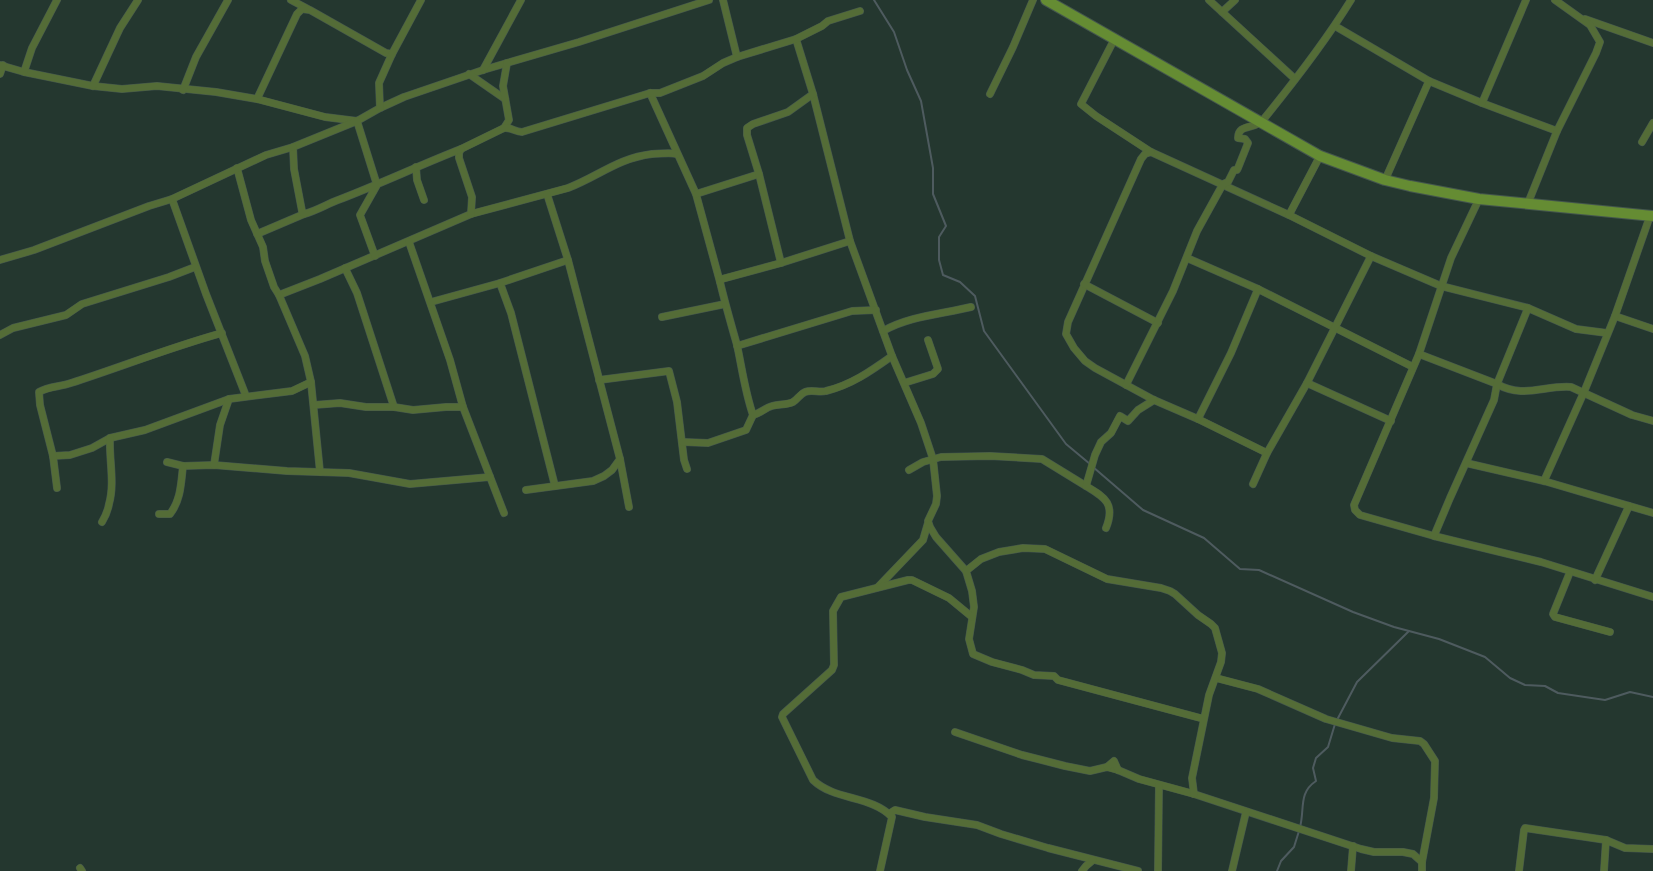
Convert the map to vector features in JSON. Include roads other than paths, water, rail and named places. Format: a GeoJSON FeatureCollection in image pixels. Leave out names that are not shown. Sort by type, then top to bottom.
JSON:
{"type":"FeatureCollection","features":[{"type":"Feature","properties":{"kind":"main road"},"geometry":{"type":"LineString","coordinates":[[1046,0],[1320,156],[1385,180],[1479,199],[1652,216]]}},
{"type":"Feature","properties":{"kind":"street"},"geometry":{"type":"LineString","coordinates":[[24,72],[32,48],[57,0]]}},
{"type":"Feature","properties":{"kind":"street"},"geometry":{"type":"LineString","coordinates":[[94,86],[120,28],[138,0]]}},
{"type":"Feature","properties":{"kind":"street"},"geometry":{"type":"LineString","coordinates":[[183,90],[196,57],[228,0]]}},
{"type":"Feature","properties":{"kind":"street"},"geometry":{"type":"LineString","coordinates":[[291,0],[386,53],[392,54]]}},
{"type":"Feature","properties":{"kind":"street"},"geometry":{"type":"LineString","coordinates":[[380,108],[379,83],[392,54],[421,0]]}},
{"type":"Feature","properties":{"kind":"street"},"geometry":{"type":"LineString","coordinates":[[483,70],[521,0]]}},
{"type":"Feature","properties":{"kind":"street"},"geometry":{"type":"LineString","coordinates":[[0,260],[34,250],[172,198],[266,156],[357,122],[380,108],[404,97],[469,74],[709,0]]}},
{"type":"Feature","properties":{"kind":"street"},"geometry":{"type":"LineString","coordinates":[[723,0],[737,57]]}},
{"type":"Feature","properties":{"kind":"street"},"geometry":{"type":"LineString","coordinates":[[990,94],[1013,47],[1033,0]]}},
{"type":"Feature","properties":{"kind":"street"},"geometry":{"type":"LineString","coordinates":[[1209,0],[1294,79]]}},
{"type":"Feature","properties":{"kind":"street"},"geometry":{"type":"LineString","coordinates":[[1222,12],[1235,0]]}},
{"type":"Feature","properties":{"kind":"street"},"geometry":{"type":"LineString","coordinates":[[1126,385],[1158,323],[1198,231],[1223,184],[1228,182],[1234,170],[1237,170],[1238,168],[1248,143],[1245,139],[1238,138],[1238,133],[1241,129],[1261,123],[1335,26],[1351,0]]}},
{"type":"Feature","properties":{"kind":"street"},"geometry":{"type":"LineString","coordinates":[[1482,103],[1526,0]]}},
{"type":"Feature","properties":{"kind":"street"},"geometry":{"type":"LineString","coordinates":[[1528,203],[1557,131],[1600,42],[1590,25],[1555,0]]}},
{"type":"Feature","properties":{"kind":"street"},"geometry":{"type":"LineString","coordinates":[[257,99],[297,14],[302,9],[310,10]]}},
{"type":"Feature","properties":{"kind":"street"},"geometry":{"type":"LineString","coordinates":[[507,63],[502,86],[508,125],[516,132],[522,132],[650,93],[660,94],[703,76],[723,63],[737,57],[796,39],[822,26],[828,21],[860,11]]}},
{"type":"Feature","properties":{"kind":"street"},"geometry":{"type":"LineString","coordinates":[[1575,15],[1653,43]]}},
{"type":"Feature","properties":{"kind":"street"},"geometry":{"type":"LineString","coordinates":[[1335,26],[1429,81],[1482,103],[1557,131]]}},
{"type":"Feature","properties":{"kind":"street"},"geometry":{"type":"LineString","coordinates":[[1115,38],[1081,104],[1096,116],[1151,152],[1223,184],[1371,256],[1441,286],[1528,308],[1576,329],[1607,333]]}},
{"type":"Feature","properties":{"kind":"street"},"geometry":{"type":"LineString","coordinates":[[796,39],[813,94],[850,241],[892,356],[922,422],[933,459],[937,496],[936,504],[928,521],[923,540],[877,588]]}},
{"type":"Feature","properties":{"kind":"street"},"geometry":{"type":"LineString","coordinates":[[0,74],[2,65],[24,72],[94,86],[122,88],[157,86],[183,90],[216,92],[257,99],[325,117],[357,122]]}},
{"type":"Feature","properties":{"kind":"street"},"geometry":{"type":"LineString","coordinates":[[469,74],[505,99]]}},
{"type":"Feature","properties":{"kind":"street"},"geometry":{"type":"LineString","coordinates":[[1385,180],[1429,81]]}},
{"type":"Feature","properties":{"kind":"street"},"geometry":{"type":"LineString","coordinates":[[650,93],[696,194],[737,346],[748,402],[753,415],[746,430],[736,434],[708,443],[683,442]]}},
{"type":"Feature","properties":{"kind":"street"},"geometry":{"type":"LineString","coordinates":[[781,263],[759,174],[747,135],[747,128],[753,124],[788,112],[813,94]]}},
{"type":"Feature","properties":{"kind":"street"},"geometry":{"type":"LineString","coordinates":[[357,122],[377,185],[360,215],[375,256]]}},
{"type":"Feature","properties":{"kind":"street"},"geometry":{"type":"LineString","coordinates":[[1642,142],[1653,123]]}},
{"type":"Feature","properties":{"kind":"street"},"geometry":{"type":"LineString","coordinates":[[257,234],[462,149],[508,125]]}},
{"type":"Feature","properties":{"kind":"street"},"geometry":{"type":"LineString","coordinates":[[293,147],[296,179],[302,211],[304,214]]}},
{"type":"Feature","properties":{"kind":"street"},"geometry":{"type":"LineString","coordinates":[[462,149],[459,153],[459,158],[472,196],[471,214]]}},
{"type":"Feature","properties":{"kind":"street"},"geometry":{"type":"LineString","coordinates":[[279,295],[409,242],[471,214],[568,188],[582,183],[610,166],[637,156],[670,152],[677,154]]}},
{"type":"Feature","properties":{"kind":"street"},"geometry":{"type":"LineString","coordinates":[[1151,152],[1145,154],[1141,159],[1084,284],[1068,322],[1066,334],[1074,348],[1085,361],[1154,400],[1198,419],[1267,453]]}},
{"type":"Feature","properties":{"kind":"street"},"geometry":{"type":"LineString","coordinates":[[1288,215],[1320,156]]}},
{"type":"Feature","properties":{"kind":"street"},"geometry":{"type":"LineString","coordinates":[[416,167],[417,180],[424,200]]}},
{"type":"Feature","properties":{"kind":"street"},"geometry":{"type":"LineString","coordinates":[[237,168],[246,206],[263,247],[265,261],[274,287],[279,295],[305,356],[311,382],[314,405],[320,472]]}},
{"type":"Feature","properties":{"kind":"street"},"geometry":{"type":"LineString","coordinates":[[696,194],[759,174]]}},
{"type":"Feature","properties":{"kind":"street"},"geometry":{"type":"LineString","coordinates":[[547,194],[568,260],[620,459],[629,507]]}},
{"type":"Feature","properties":{"kind":"street"},"geometry":{"type":"LineString","coordinates":[[172,198],[196,267],[246,396]]}},
{"type":"Feature","properties":{"kind":"street"},"geometry":{"type":"LineString","coordinates":[[1479,199],[1454,250],[1419,354],[1354,505],[1355,510],[1360,515],[1434,536],[1541,562],[1653,597]]}},
{"type":"Feature","properties":{"kind":"street"},"geometry":{"type":"LineString","coordinates":[[1544,481],[1584,392],[1615,316],[1652,216]]}},
{"type":"Feature","properties":{"kind":"street"},"geometry":{"type":"LineString","coordinates":[[720,282],[722,279],[781,263],[850,241]]}},
{"type":"Feature","properties":{"kind":"street"},"geometry":{"type":"LineString","coordinates":[[409,242],[450,360],[463,407],[504,513]]}},
{"type":"Feature","properties":{"kind":"street"},"geometry":{"type":"LineString","coordinates":[[1253,484],[1267,453],[1307,383],[1371,256]]}},
{"type":"Feature","properties":{"kind":"street"},"geometry":{"type":"LineString","coordinates":[[1187,258],[1258,289],[1413,367]]}},
{"type":"Feature","properties":{"kind":"street"},"geometry":{"type":"LineString","coordinates":[[431,302],[500,283],[568,260]]}},
{"type":"Feature","properties":{"kind":"street"},"geometry":{"type":"LineString","coordinates":[[0,334],[13,328],[66,315],[82,304],[196,267]]}},
{"type":"Feature","properties":{"kind":"street"},"geometry":{"type":"LineString","coordinates":[[345,268],[357,293],[394,407]]}},
{"type":"Feature","properties":{"kind":"street"},"geometry":{"type":"LineString","coordinates":[[500,283],[511,313],[555,486]]}},
{"type":"Feature","properties":{"kind":"street"},"geometry":{"type":"LineString","coordinates":[[1084,284],[1158,323]]}},
{"type":"Feature","properties":{"kind":"street"},"geometry":{"type":"LineString","coordinates":[[1198,419],[1231,353],[1258,289]]}},
{"type":"Feature","properties":{"kind":"street"},"geometry":{"type":"LineString","coordinates":[[662,317],[725,304]]}},
{"type":"Feature","properties":{"kind":"street"},"geometry":{"type":"LineString","coordinates":[[883,331],[893,326],[916,319],[971,307]]}},
{"type":"Feature","properties":{"kind":"street"},"geometry":{"type":"LineString","coordinates":[[1434,536],[1494,400],[1497,384],[1528,308]]}},
{"type":"Feature","properties":{"kind":"street"},"geometry":{"type":"LineString","coordinates":[[737,346],[852,312],[876,310]]}},
{"type":"Feature","properties":{"kind":"street"},"geometry":{"type":"LineString","coordinates":[[1615,316],[1653,329]]}},
{"type":"Feature","properties":{"kind":"street"},"geometry":{"type":"LineString","coordinates":[[57,488],[53,456],[40,406],[39,392],[47,387],[70,384],[194,341],[222,333]]}},
{"type":"Feature","properties":{"kind":"street"},"geometry":{"type":"LineString","coordinates":[[904,383],[933,374],[938,369],[928,340]]}},
{"type":"Feature","properties":{"kind":"street"},"geometry":{"type":"LineString","coordinates":[[1419,354],[1497,384],[1507,390],[1527,392],[1571,387],[1632,415],[1653,421]]}},
{"type":"Feature","properties":{"kind":"street"},"geometry":{"type":"LineString","coordinates":[[753,415],[760,414],[772,406],[788,404],[809,390],[826,392],[850,383],[859,379],[892,356]]}},
{"type":"Feature","properties":{"kind":"street"},"geometry":{"type":"LineString","coordinates":[[599,380],[669,371],[677,402],[684,460],[687,469]]}},
{"type":"Feature","properties":{"kind":"street"},"geometry":{"type":"LineString","coordinates":[[53,456],[70,455],[92,448],[110,438],[145,430],[229,399],[292,391],[311,382]]}},
{"type":"Feature","properties":{"kind":"street"},"geometry":{"type":"LineString","coordinates":[[1307,383],[1391,421]]}},
{"type":"Feature","properties":{"kind":"street"},"geometry":{"type":"LineString","coordinates":[[214,465],[220,426],[229,399]]}},
{"type":"Feature","properties":{"kind":"street"},"geometry":{"type":"LineString","coordinates":[[1086,486],[1101,442],[1111,433],[1120,416],[1128,421],[1138,410],[1154,400]]}},
{"type":"Feature","properties":{"kind":"street"},"geometry":{"type":"LineString","coordinates":[[314,405],[340,403],[366,407],[394,407],[413,410],[463,407]]}},
{"type":"Feature","properties":{"kind":"street"},"geometry":{"type":"LineString","coordinates":[[102,522],[109,505],[111,493],[112,474],[109,455],[110,438]]}},
{"type":"Feature","properties":{"kind":"street"},"geometry":{"type":"LineString","coordinates":[[909,470],[923,462],[941,457],[960,456],[1042,459],[1104,498],[1108,503],[1109,510],[1106,528]]}},
{"type":"Feature","properties":{"kind":"street"},"geometry":{"type":"LineString","coordinates":[[526,490],[593,481],[612,470],[620,459]]}},
{"type":"Feature","properties":{"kind":"street"},"geometry":{"type":"LineString","coordinates":[[167,462],[183,466],[214,465],[269,470],[356,474],[410,484],[490,477]]}},
{"type":"Feature","properties":{"kind":"street"},"geometry":{"type":"LineString","coordinates":[[1466,463],[1544,481],[1653,512]]}},
{"type":"Feature","properties":{"kind":"street"},"geometry":{"type":"LineString","coordinates":[[160,514],[170,514],[176,506],[180,493],[183,466]]}},
{"type":"Feature","properties":{"kind":"street"},"geometry":{"type":"LineString","coordinates":[[1595,580],[1629,506]]}},
{"type":"Feature","properties":{"kind":"street"},"geometry":{"type":"LineString","coordinates":[[928,521],[936,537],[966,571],[972,591],[974,607],[969,639],[973,654],[992,662],[1022,670],[1034,675],[1054,676],[1058,680],[1204,719]]}},
{"type":"Feature","properties":{"kind":"street"},"geometry":{"type":"LineString","coordinates":[[966,571],[981,559],[999,552],[1023,548],[1039,548],[1051,551],[1059,557],[1085,567],[1107,579],[1161,588],[1170,591],[1215,628],[1222,653],[1216,678],[1209,695],[1192,778],[1194,794]]}},
{"type":"Feature","properties":{"kind":"street"},"geometry":{"type":"LineString","coordinates":[[1570,572],[1554,614],[1555,617],[1610,632]]}},
{"type":"Feature","properties":{"kind":"street"},"geometry":{"type":"LineString","coordinates":[[880,871],[892,817],[871,804],[830,792],[813,780],[782,718],[784,714],[832,670],[834,665],[833,611],[841,597],[912,580],[949,598],[972,617]]}},
{"type":"Feature","properties":{"kind":"street"},"geometry":{"type":"LineString","coordinates":[[1216,678],[1258,689],[1326,719],[1392,738],[1420,741],[1424,744],[1435,761],[1434,798],[1422,862],[1422,871]]}},
{"type":"Feature","properties":{"kind":"street"},"geometry":{"type":"LineString","coordinates":[[955,732],[1022,755],[1064,766],[1090,771],[1107,767],[1118,770],[1139,779],[1194,794],[1374,852],[1403,852],[1413,854],[1422,862]]}},
{"type":"Feature","properties":{"kind":"street"},"geometry":{"type":"LineString","coordinates":[[1158,871],[1159,785]]}},
{"type":"Feature","properties":{"kind":"street"},"geometry":{"type":"LineString","coordinates":[[889,814],[895,810],[925,817],[977,825],[1001,834],[1138,871]]}},
{"type":"Feature","properties":{"kind":"street"},"geometry":{"type":"LineString","coordinates":[[1232,871],[1246,812]]}},
{"type":"Feature","properties":{"kind":"street"},"geometry":{"type":"LineString","coordinates":[[1519,871],[1525,828],[1606,840],[1625,848],[1653,849]]}},
{"type":"Feature","properties":{"kind":"street"},"geometry":{"type":"LineString","coordinates":[[1604,871],[1606,840]]}},
{"type":"Feature","properties":{"kind":"street"},"geometry":{"type":"LineString","coordinates":[[1351,871],[1353,846]]}},
{"type":"Feature","properties":{"kind":"street"},"geometry":{"type":"LineString","coordinates":[[1082,871],[1093,860]]}},
{"type":"Feature","properties":{"kind":"waterway"},"geometry":{"type":"LineString","coordinates":[[874,0],[894,32],[907,70],[921,101],[933,168],[933,194],[946,226],[939,237],[939,260],[943,275],[960,282],[975,296],[984,331],[1066,444],[1090,464]]}},
{"type":"Feature","properties":{"kind":"waterway"},"geometry":{"type":"LineString","coordinates":[[1093,467],[1143,510],[1204,538],[1240,569],[1259,570],[1353,612],[1394,627],[1439,639],[1485,657],[1510,678],[1525,685],[1545,686],[1558,693],[1605,700],[1630,692],[1653,697]]}},
{"type":"Feature","properties":{"kind":"waterway"},"geometry":{"type":"LineString","coordinates":[[1337,720],[1357,682],[1409,631]]}},
{"type":"Feature","properties":{"kind":"waterway"},"geometry":{"type":"LineString","coordinates":[[1300,827],[1304,796],[1310,786],[1316,781],[1313,768],[1316,758],[1328,747],[1335,724]]}},
{"type":"Feature","properties":{"kind":"waterway"},"geometry":{"type":"LineString","coordinates":[[1277,871],[1281,861],[1294,847],[1299,831]]}}]}
